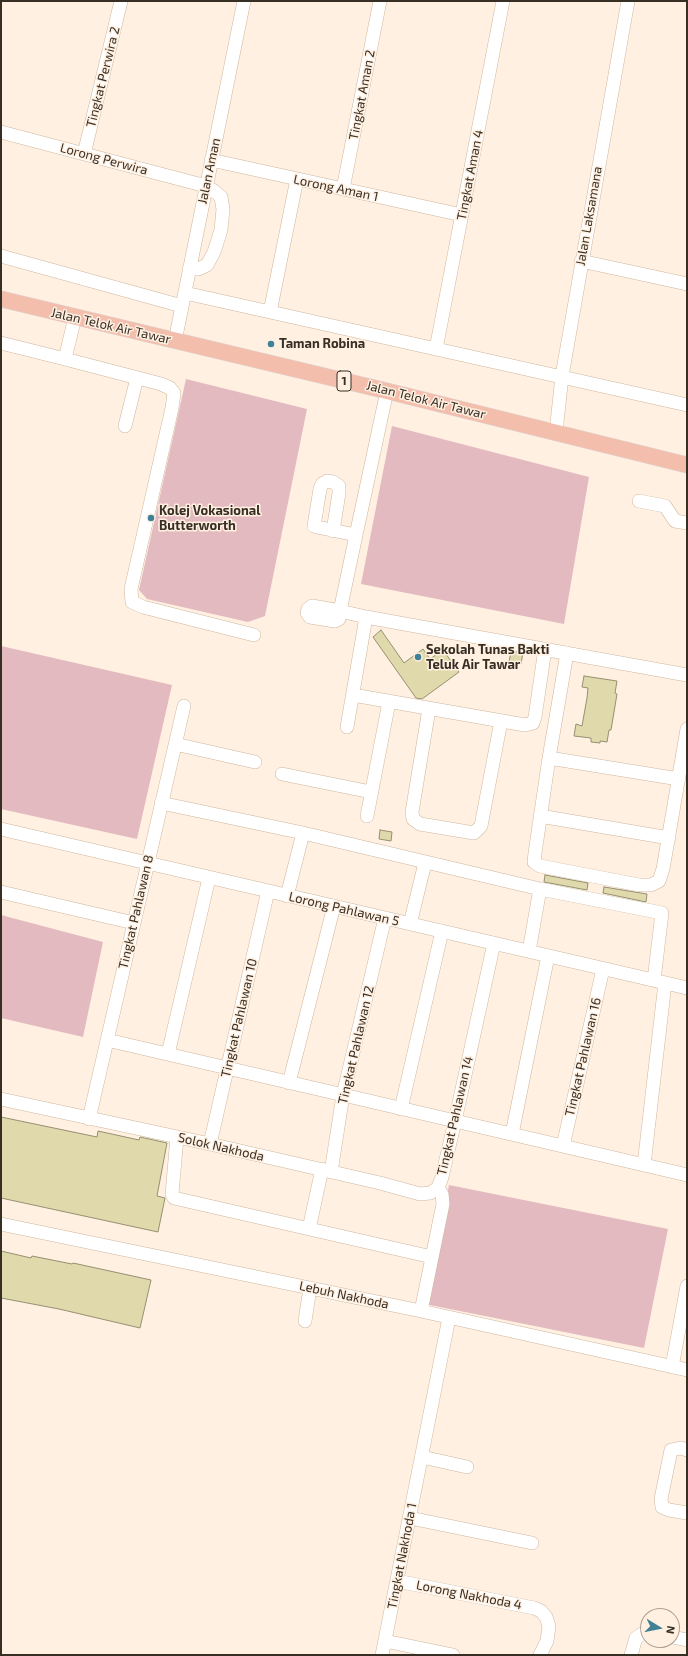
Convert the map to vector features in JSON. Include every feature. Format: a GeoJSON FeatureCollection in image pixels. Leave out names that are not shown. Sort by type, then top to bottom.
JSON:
{"type":"FeatureCollection","features":[{"type":"Feature","properties":{"kind":"main road","name":"Jalan Telok Air Tawar"},"geometry":{"type":"LineString","coordinates":[[1,299],[387,391],[687,465]]}},
{"type":"Feature","properties":{"kind":"street","name":"Tingkat Perwira 2"},"geometry":{"type":"LineString","coordinates":[[84,154],[121,1]]}},
{"type":"Feature","properties":{"kind":"street","name":"Jalan Aman"},"geometry":{"type":"LineString","coordinates":[[175,341],[244,1]]}},
{"type":"Feature","properties":{"kind":"street","name":"Tingkat Aman 2"},"geometry":{"type":"LineString","coordinates":[[343,189],[380,1]]}},
{"type":"Feature","properties":{"kind":"street","name":"Tingkat Aman 4"},"geometry":{"type":"LineString","coordinates":[[436,349],[503,1]]}},
{"type":"Feature","properties":{"kind":"street","name":"Jalan Laksamana"},"geometry":{"type":"LineString","coordinates":[[556,432],[562,376],[581,261],[628,1]]}},
{"type":"Feature","properties":{"kind":"street","name":"Lorong Perwira"},"geometry":{"type":"LineString","coordinates":[[1,132],[206,186]]}},
{"type":"Feature","properties":{"kind":"street","name":"Lorong Aman 1"},"geometry":{"type":"LineString","coordinates":[[211,160],[462,215]]}},
{"type":"Feature","properties":{"kind":"street"},"geometry":{"type":"LineString","coordinates":[[270,312],[296,179]]}},
{"type":"Feature","properties":{"kind":"street"},"geometry":{"type":"LineString","coordinates":[[189,269],[198,269],[207,265],[214,252],[221,230],[223,209],[221,197],[206,186]]}},
{"type":"Feature","properties":{"kind":"street"},"geometry":{"type":"LineString","coordinates":[[1,256],[182,306]]}},
{"type":"Feature","properties":{"kind":"street"},"geometry":{"type":"LineString","coordinates":[[581,261],[687,284]]}},
{"type":"Feature","properties":{"kind":"street"},"geometry":{"type":"LineString","coordinates":[[185,293],[687,405]]}},
{"type":"Feature","properties":{"kind":"street"},"geometry":{"type":"LineString","coordinates":[[65,359],[75,317]]}},
{"type":"Feature","properties":{"kind":"street"},"geometry":{"type":"LineString","coordinates":[[1,343],[170,388],[174,393],[172,408],[130,589],[132,602],[143,608],[254,635]]}},
{"type":"Feature","properties":{"kind":"street"},"geometry":{"type":"LineString","coordinates":[[125,426],[137,378]]}},
{"type":"Feature","properties":{"kind":"street"},"geometry":{"type":"LineString","coordinates":[[387,391],[340,611],[687,675]]}},
{"type":"Feature","properties":{"kind":"street"},"geometry":{"type":"LineString","coordinates":[[639,501],[665,506],[675,521],[687,523]]}},
{"type":"Feature","properties":{"kind":"street"},"geometry":{"type":"LineString","coordinates":[[333,531],[356,535]]}},
{"type":"Feature","properties":{"kind":"street"},"geometry":{"type":"LineString","coordinates":[[347,727],[366,617]]}},
{"type":"Feature","properties":{"kind":"street"},"geometry":{"type":"LineString","coordinates":[[353,695],[525,725],[533,723],[536,717],[545,649]]}},
{"type":"Feature","properties":{"kind":"street"},"geometry":{"type":"LineString","coordinates":[[567,653],[549,758],[534,862],[540,866],[639,885],[651,884],[659,881],[669,838],[687,729]]}},
{"type":"Feature","properties":{"kind":"street"},"geometry":{"type":"LineString","coordinates":[[367,816],[389,702]]}},
{"type":"Feature","properties":{"kind":"street","name":"Tingkat Pahlawan 8"},"geometry":{"type":"LineString","coordinates":[[89,1119],[184,706]]}},
{"type":"Feature","properties":{"kind":"street"},"geometry":{"type":"LineString","coordinates":[[430,709],[412,812],[413,819],[420,824],[474,833],[481,826],[500,721]]}},
{"type":"Feature","properties":{"kind":"street"},"geometry":{"type":"LineString","coordinates":[[175,744],[255,762]]}},
{"type":"Feature","properties":{"kind":"street"},"geometry":{"type":"LineString","coordinates":[[549,758],[678,779]]}},
{"type":"Feature","properties":{"kind":"street"},"geometry":{"type":"LineString","coordinates":[[282,774],[372,792]]}},
{"type":"Feature","properties":{"kind":"street"},"geometry":{"type":"LineString","coordinates":[[161,803],[303,833],[540,889],[662,913],[659,982],[644,1165]]}},
{"type":"Feature","properties":{"kind":"street"},"geometry":{"type":"LineString","coordinates":[[540,816],[669,838]]}},
{"type":"Feature","properties":{"kind":"street","name":"Lorong Pahlawan 5"},"geometry":{"type":"LineString","coordinates":[[1,829],[687,988]]}},
{"type":"Feature","properties":{"kind":"street"},"geometry":{"type":"LineString","coordinates":[[287,896],[303,833]]}},
{"type":"Feature","properties":{"kind":"street"},"geometry":{"type":"LineString","coordinates":[[410,924],[426,863]]}},
{"type":"Feature","properties":{"kind":"street"},"geometry":{"type":"LineString","coordinates":[[168,1054],[209,878]]}},
{"type":"Feature","properties":{"kind":"street"},"geometry":{"type":"LineString","coordinates":[[529,951],[540,889]]}},
{"type":"Feature","properties":{"kind":"street","name":"Tingkat Pahlawan 10"},"geometry":{"type":"LineString","coordinates":[[210,1144],[268,891]]}},
{"type":"Feature","properties":{"kind":"street"},"geometry":{"type":"LineString","coordinates":[[1,892],[134,923]]}},
{"type":"Feature","properties":{"kind":"street"},"geometry":{"type":"LineString","coordinates":[[289,1083],[334,906]]}},
{"type":"Feature","properties":{"kind":"street","name":"Tingkat Pahlawan 12"},"geometry":{"type":"LineString","coordinates":[[309,1229],[326,1171],[385,918]]}},
{"type":"Feature","properties":{"kind":"street"},"geometry":{"type":"LineString","coordinates":[[400,1109],[442,931]]}},
{"type":"Feature","properties":{"kind":"street","name":"Tingkat Pahlawan 14"},"geometry":{"type":"LineString","coordinates":[[421,1311],[443,1204],[442,1194],[438,1188],[455,1121],[494,943]]}},
{"type":"Feature","properties":{"kind":"street"},"geometry":{"type":"LineString","coordinates":[[512,1134],[548,956]]}},
{"type":"Feature","properties":{"kind":"street","name":"Tingkat Pahlawan 16"},"geometry":{"type":"LineString","coordinates":[[563,1146],[603,969]]}},
{"type":"Feature","properties":{"kind":"street"},"geometry":{"type":"LineString","coordinates":[[107,1040],[687,1175]]}},
{"type":"Feature","properties":{"kind":"street","name":"Solok Nakhoda"},"geometry":{"type":"LineString","coordinates":[[1,1099],[210,1144],[420,1194],[430,1193],[438,1188]]}},
{"type":"Feature","properties":{"kind":"street"},"geometry":{"type":"LineString","coordinates":[[177,1137],[172,1194],[174,1198],[432,1257]]}},
{"type":"Feature","properties":{"kind":"street","name":"Lebuh Nakhoda"},"geometry":{"type":"LineString","coordinates":[[1,1224],[421,1311],[687,1370]]}},
{"type":"Feature","properties":{"kind":"street"},"geometry":{"type":"LineString","coordinates":[[672,1367],[685,1307],[687,1286]]}},
{"type":"Feature","properties":{"kind":"street"},"geometry":{"type":"LineString","coordinates":[[305,1320],[310,1288]]}},
{"type":"Feature","properties":{"kind":"street","name":"Tingkat Nakhoda 1"},"geometry":{"type":"LineString","coordinates":[[382,1655],[449,1318]]}},
{"type":"Feature","properties":{"kind":"street"},"geometry":{"type":"LineString","coordinates":[[687,1450],[681,1448],[671,1450],[661,1499],[662,1507],[669,1510],[687,1513]]}},
{"type":"Feature","properties":{"kind":"street"},"geometry":{"type":"LineString","coordinates":[[422,1457],[468,1467]]}},
{"type":"Feature","properties":{"kind":"street"},"geometry":{"type":"LineString","coordinates":[[410,1518],[532,1542]]}},
{"type":"Feature","properties":{"kind":"street","name":"Lorong Nakhoda 4"},"geometry":{"type":"LineString","coordinates":[[397,1581],[526,1606],[541,1611],[546,1617],[549,1626],[547,1641],[540,1655]]}},
{"type":"Feature","properties":{"kind":"street"},"geometry":{"type":"LineString","coordinates":[[631,1655],[636,1638],[640,1635]]}},
{"type":"Feature","properties":{"kind":"street"},"geometry":{"type":"LineString","coordinates":[[385,1641],[453,1655]]}},
{"type":"Feature","properties":{"kind":"shaded area"},"geometry":{"type":"Polygon","coordinates":[[[186,379],[307,409],[265,616],[248,622],[147,599],[139,590],[186,379]]]}},
{"type":"Feature","properties":{"kind":"shaded area"},"geometry":{"type":"Polygon","coordinates":[[[392,426],[589,477],[564,624],[361,584],[392,426]]]}},
{"type":"Feature","properties":{"kind":"shaded area"},"geometry":{"type":"Polygon","coordinates":[[[1,646],[172,685],[137,839],[1,809],[1,646]]]}},
{"type":"Feature","properties":{"kind":"shaded area"},"geometry":{"type":"Polygon","coordinates":[[[1,915],[103,942],[83,1037],[1,1018],[1,915]]]}},
{"type":"Feature","properties":{"kind":"shaded area"},"geometry":{"type":"Polygon","coordinates":[[[449,1185],[668,1229],[644,1348],[425,1304],[449,1185]]]}},
{"type":"Feature","properties":{"kind":"building"},"geometry":{"type":"Polygon","coordinates":[[[381,630],[404,663],[423,649],[430,659],[443,650],[459,672],[422,699],[416,698],[373,637],[381,630]]]}},
{"type":"Feature","properties":{"kind":"building"},"geometry":{"type":"Polygon","coordinates":[[[511,651],[523,653],[521,664],[509,662],[511,651]]]}},
{"type":"Feature","properties":{"kind":"building"},"geometry":{"type":"Polygon","coordinates":[[[584,676],[617,681],[615,693],[617,694],[611,730],[609,730],[607,742],[591,742],[591,738],[574,736],[576,724],[582,726],[587,698],[588,688],[582,687],[584,676]]]}},
{"type":"Feature","properties":{"kind":"building"},"geometry":{"type":"Polygon","coordinates":[[[380,830],[392,832],[391,841],[379,839],[380,830]]]}},
{"type":"Feature","properties":{"kind":"building"},"geometry":{"type":"Polygon","coordinates":[[[545,875],[588,883],[587,890],[544,882],[545,875]]]}},
{"type":"Feature","properties":{"kind":"building"},"geometry":{"type":"Polygon","coordinates":[[[604,887],[647,894],[646,902],[603,893],[604,887]]]}},
{"type":"Feature","properties":{"kind":"building"},"geometry":{"type":"Polygon","coordinates":[[[1,1117],[97,1137],[98,1131],[139,1140],[140,1137],[167,1143],[157,1196],[165,1198],[158,1232],[1,1198],[1,1117]]]}},
{"type":"Feature","properties":{"kind":"building"},"geometry":{"type":"Polygon","coordinates":[[[1,1251],[31,1258],[32,1256],[73,1263],[151,1280],[140,1328],[59,1309],[1,1298],[1,1251]]]}},
{"type":"Feature","properties":{"kind":"place","name":"Taman Robina"},"geometry":{"type":"Point","coordinates":[271,344]}},
{"type":"Feature","properties":{"kind":"place","name":"Kolej Vokasional Butterworth"},"geometry":{"type":"Point","coordinates":[151,518]}},
{"type":"Feature","properties":{"kind":"place","name":"Sekolah Tunas Bakti Teluk Air Tawar"},"geometry":{"type":"Point","coordinates":[418,657]}}]}
